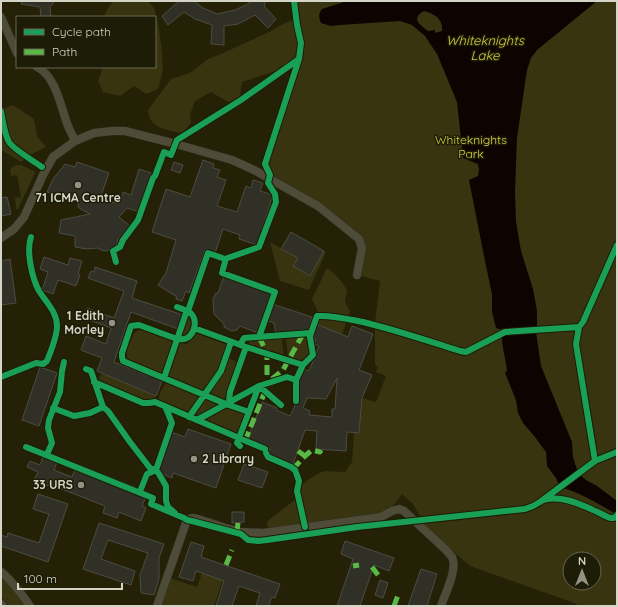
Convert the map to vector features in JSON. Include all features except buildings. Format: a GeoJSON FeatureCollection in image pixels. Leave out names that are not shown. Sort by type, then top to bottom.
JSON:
{"type":"FeatureCollection","features":[{"type":"Feature","properties":{"kind":"street"},"geometry":{"type":"LineString","coordinates":[[1,17],[16,51]]}},
{"type":"Feature","properties":{"kind":"street"},"geometry":{"type":"LineString","coordinates":[[39,68],[48,76],[54,86],[75,141]]}},
{"type":"Feature","properties":{"kind":"street"},"geometry":{"type":"LineString","coordinates":[[1,238],[14,229],[24,217],[53,157],[75,141],[94,133],[112,131],[136,133],[232,160],[254,170],[318,206],[359,239],[362,248],[357,275]]}},
{"type":"Feature","properties":{"kind":"street"},"geometry":{"type":"LineString","coordinates":[[157,606],[187,520],[192,518],[198,519],[241,532],[263,533],[381,517],[399,509],[404,511],[452,557],[454,562],[454,570],[441,606]]}},
{"type":"Feature","properties":{"kind":"street"},"geometry":{"type":"LineString","coordinates":[[1,572],[5,574],[30,606]]}},
{"type":"Feature","properties":{"kind":"shaded area"},"geometry":{"type":"Polygon","coordinates":[[[1,1],[617,1],[617,606],[9,606],[1,597],[1,1]]]}},
{"type":"Feature","properties":{"kind":"green space"},"geometry":{"type":"Polygon","coordinates":[[[113,1],[148,1],[154,8],[156,16],[106,16],[105,13],[113,1]]]}},
{"type":"Feature","properties":{"kind":"green space","name":"Whiteknights Park"},"geometry":{"type":"Polygon","coordinates":[[[294,1],[617,1],[617,606],[576,606],[577,604],[470,566],[432,533],[412,503],[402,494],[392,506],[379,513],[269,528],[267,525],[267,522],[270,519],[296,499],[299,488],[306,481],[321,472],[345,472],[352,462],[354,433],[359,433],[362,398],[376,402],[386,376],[376,372],[378,367],[375,365],[375,322],[380,281],[357,275],[359,239],[270,175],[265,164],[299,59],[276,71],[242,82],[240,97],[230,103],[211,92],[195,101],[190,114],[191,123],[182,133],[160,128],[155,125],[149,116],[148,110],[171,79],[190,73],[208,59],[269,32],[296,19],[294,1]]]}},
{"type":"Feature","properties":{"kind":"green space"},"geometry":{"type":"Polygon","coordinates":[[[156,16],[159,29],[163,70],[158,89],[146,94],[134,86],[120,96],[103,92],[98,81],[103,68],[156,68],[156,16]]]}},
{"type":"Feature","properties":{"kind":"green space"},"geometry":{"type":"Polygon","coordinates":[[[13,105],[34,119],[37,136],[46,147],[21,162],[1,150],[1,110],[13,105]]]}},
{"type":"Feature","properties":{"kind":"green space"},"geometry":{"type":"Polygon","coordinates":[[[21,165],[34,171],[35,173],[18,209],[16,209],[15,198],[21,197],[17,175],[11,176],[10,171],[12,167],[21,165]]]}},
{"type":"Feature","properties":{"kind":"green space"},"geometry":{"type":"Polygon","coordinates":[[[270,242],[293,256],[297,249],[310,276],[324,251],[326,252],[309,290],[280,281],[270,242]]]}},
{"type":"Feature","properties":{"kind":"green space"},"geometry":{"type":"Polygon","coordinates":[[[327,268],[339,279],[347,292],[345,302],[350,311],[342,335],[316,325],[320,316],[312,299],[327,268]]]}},
{"type":"Feature","properties":{"kind":"green space"},"geometry":{"type":"Polygon","coordinates":[[[188,314],[192,317],[191,330],[187,335],[180,337],[188,314]]]}},
{"type":"Feature","properties":{"kind":"green space"},"geometry":{"type":"Polygon","coordinates":[[[143,330],[175,342],[163,376],[130,362],[127,359],[129,344],[135,332],[143,330]]]}},
{"type":"Feature","properties":{"kind":"green space"},"geometry":{"type":"Polygon","coordinates":[[[195,333],[228,345],[220,371],[203,392],[166,377],[178,342],[186,344],[195,333]]]}},
{"type":"Feature","properties":{"kind":"green space"},"geometry":{"type":"Polygon","coordinates":[[[308,335],[311,349],[309,365],[288,359],[286,338],[308,335]]]}},
{"type":"Feature","properties":{"kind":"green space"},"geometry":{"type":"Polygon","coordinates":[[[282,338],[284,357],[249,344],[249,341],[282,338]]]}},
{"type":"Feature","properties":{"kind":"green space"},"geometry":{"type":"Polygon","coordinates":[[[227,358],[238,362],[227,401],[206,394],[222,373],[227,358]]]}},
{"type":"Feature","properties":{"kind":"green space"},"geometry":{"type":"Polygon","coordinates":[[[102,373],[156,396],[151,402],[147,402],[96,383],[102,373]]]}},
{"type":"Feature","properties":{"kind":"green space"},"geometry":{"type":"Polygon","coordinates":[[[166,383],[199,396],[189,414],[159,404],[158,400],[161,391],[166,383]]]}},
{"type":"Feature","properties":{"kind":"green space"},"geometry":{"type":"Polygon","coordinates":[[[203,398],[215,403],[217,405],[216,407],[202,417],[188,424],[198,404],[203,398]]]}},
{"type":"Feature","properties":{"kind":"green space"},"geometry":{"type":"Polygon","coordinates":[[[226,407],[246,413],[238,436],[200,421],[226,407]]]}},
{"type":"Feature","properties":{"kind":"green space"},"geometry":{"type":"Polygon","coordinates":[[[1,572],[30,606],[9,606],[1,597],[1,572]]]}},
{"type":"Feature","properties":{"kind":"green space"},"geometry":{"type":"Polygon","coordinates":[[[202,573],[223,580],[214,606],[157,606],[167,577],[197,587],[202,573]]]}},
{"type":"Feature","properties":{"kind":"water","name":"Whiteknights Lake"},"geometry":{"type":"Polygon","coordinates":[[[347,1],[597,1],[537,50],[531,58],[527,70],[517,138],[515,192],[516,222],[521,251],[533,289],[537,311],[537,326],[534,328],[496,328],[492,312],[492,294],[469,180],[478,176],[478,164],[463,158],[457,102],[437,54],[425,36],[412,25],[400,21],[331,26],[321,23],[319,16],[322,9],[347,1]],[[424,11],[418,16],[417,19],[419,24],[428,31],[435,30],[435,33],[442,31],[440,20],[435,15],[424,11]]]}},
{"type":"Feature","properties":{"kind":"water"},"geometry":{"type":"Polygon","coordinates":[[[536,332],[541,366],[572,442],[573,457],[578,473],[617,501],[616,514],[582,495],[560,487],[556,478],[547,466],[546,452],[523,423],[518,413],[516,400],[505,373],[507,371],[502,341],[502,337],[506,333],[536,332]]]}},
{"type":"Feature","properties":{"kind":"marked path"},"geometry":{"type":"LineString","coordinates":[[272,379],[283,370],[303,334]]}},
{"type":"Feature","properties":{"kind":"marked path"},"geometry":{"type":"LineString","coordinates":[[259,337],[267,353],[267,383]]}},
{"type":"Feature","properties":{"kind":"marked path"},"geometry":{"type":"LineString","coordinates":[[245,441],[266,389]]}},
{"type":"Feature","properties":{"kind":"marked path"},"geometry":{"type":"LineString","coordinates":[[293,469],[312,450],[320,452],[321,450]]}},
{"type":"Feature","properties":{"kind":"marked path"},"geometry":{"type":"LineString","coordinates":[[298,451],[305,456]]}},
{"type":"Feature","properties":{"kind":"marked path"},"geometry":{"type":"LineString","coordinates":[[237,531],[238,523]]}},
{"type":"Feature","properties":{"kind":"marked path"},"geometry":{"type":"LineString","coordinates":[[226,565],[232,550]]}},
{"type":"Feature","properties":{"kind":"marked path"},"geometry":{"type":"LineString","coordinates":[[353,566],[359,565]]}},
{"type":"Feature","properties":{"kind":"marked path"},"geometry":{"type":"LineString","coordinates":[[372,567],[378,575]]}},
{"type":"Feature","properties":{"kind":"marked path"},"geometry":{"type":"LineString","coordinates":[[394,606],[398,595]]}},
{"type":"Feature","properties":{"kind":"cycle path"},"geometry":{"type":"LineString","coordinates":[[188,311],[208,253],[225,259],[259,247],[276,202],[275,194],[268,183],[270,175],[265,164],[299,59],[301,43],[294,1]]}},
{"type":"Feature","properties":{"kind":"cycle path"},"geometry":{"type":"LineString","coordinates":[[116,262],[113,251],[120,247],[123,240],[138,220],[164,152],[171,155],[177,140],[241,100],[299,59]]}},
{"type":"Feature","properties":{"kind":"cycle path"},"geometry":{"type":"LineString","coordinates":[[1,111],[9,142],[20,152],[42,167]]}},
{"type":"Feature","properties":{"kind":"cycle path"},"geometry":{"type":"LineString","coordinates":[[1,377],[36,363],[43,364],[47,361],[56,335],[57,321],[51,307],[39,291],[32,272],[29,257],[31,237]]}},
{"type":"Feature","properties":{"kind":"cycle path"},"geometry":{"type":"LineString","coordinates":[[595,461],[576,344],[579,327],[583,322],[617,245]]}},
{"type":"Feature","properties":{"kind":"cycle path"},"geometry":{"type":"LineString","coordinates":[[225,259],[222,273],[275,292],[259,337]]}},
{"type":"Feature","properties":{"kind":"cycle path"},"geometry":{"type":"LineString","coordinates":[[177,307],[188,311],[193,316],[195,325],[189,336],[185,339],[177,339],[139,325],[131,326],[122,353],[123,361],[226,404],[249,412]]}},
{"type":"Feature","properties":{"kind":"cycle path"},"geometry":{"type":"LineString","coordinates":[[164,378],[187,310]]}},
{"type":"Feature","properties":{"kind":"cycle path"},"geometry":{"type":"LineString","coordinates":[[296,401],[296,380],[303,365],[313,355],[310,337],[317,316],[335,317],[363,322],[466,352],[505,332],[579,327]]}},
{"type":"Feature","properties":{"kind":"cycle path"},"geometry":{"type":"LineString","coordinates":[[194,328],[246,347],[303,365]]}},
{"type":"Feature","properties":{"kind":"cycle path"},"geometry":{"type":"LineString","coordinates":[[240,345],[244,338],[311,333]]}},
{"type":"Feature","properties":{"kind":"cycle path"},"geometry":{"type":"LineString","coordinates":[[189,417],[221,371],[231,342]]}},
{"type":"Feature","properties":{"kind":"cycle path"},"geometry":{"type":"LineString","coordinates":[[229,402],[230,392],[246,347]]}},
{"type":"Feature","properties":{"kind":"cycle path"},"geometry":{"type":"LineString","coordinates":[[48,452],[52,443],[48,428],[49,420],[60,392],[64,362]]}},
{"type":"Feature","properties":{"kind":"cycle path"},"geometry":{"type":"LineString","coordinates":[[86,369],[91,371],[103,407],[108,411],[150,468],[156,470],[159,474],[166,486],[166,501],[168,507],[175,513]]}},
{"type":"Feature","properties":{"kind":"cycle path"},"geometry":{"type":"LineString","coordinates":[[197,420],[259,386],[287,377],[296,380]]}},
{"type":"Feature","properties":{"kind":"cycle path"},"geometry":{"type":"LineString","coordinates":[[94,382],[143,403],[155,402],[265,449]]}},
{"type":"Feature","properties":{"kind":"cycle path"},"geometry":{"type":"LineString","coordinates":[[240,446],[237,443],[259,386],[281,405]]}},
{"type":"Feature","properties":{"kind":"cycle path"},"geometry":{"type":"LineString","coordinates":[[141,489],[147,474],[156,470],[172,423],[165,406]]}},
{"type":"Feature","properties":{"kind":"cycle path"},"geometry":{"type":"LineString","coordinates":[[53,408],[74,416],[90,413],[103,407]]}},
{"type":"Feature","properties":{"kind":"cycle path"},"geometry":{"type":"LineString","coordinates":[[26,447],[153,498],[151,504],[187,520],[241,534],[248,540],[258,541],[357,527],[525,509],[540,502],[595,461],[617,452]]}},
{"type":"Feature","properties":{"kind":"cycle path"},"geometry":{"type":"LineString","coordinates":[[266,453],[268,457],[295,470],[299,481],[297,491],[305,527]]}},
{"type":"Feature","properties":{"kind":"cycle path"},"geometry":{"type":"LineString","coordinates":[[544,500],[556,498],[568,500],[610,518],[614,518],[617,515]]}},
{"type":"Feature","properties":{"kind":"place","name":"71 ICMA Centre"},"geometry":{"type":"Point","coordinates":[78,185]}},
{"type":"Feature","properties":{"kind":"place","name":"1 Edith Morley"},"geometry":{"type":"Point","coordinates":[112,323]}},
{"type":"Feature","properties":{"kind":"place","name":"2 Library"},"geometry":{"type":"Point","coordinates":[194,459]}},
{"type":"Feature","properties":{"kind":"place","name":"33 URS"},"geometry":{"type":"Point","coordinates":[81,485]}}]}
